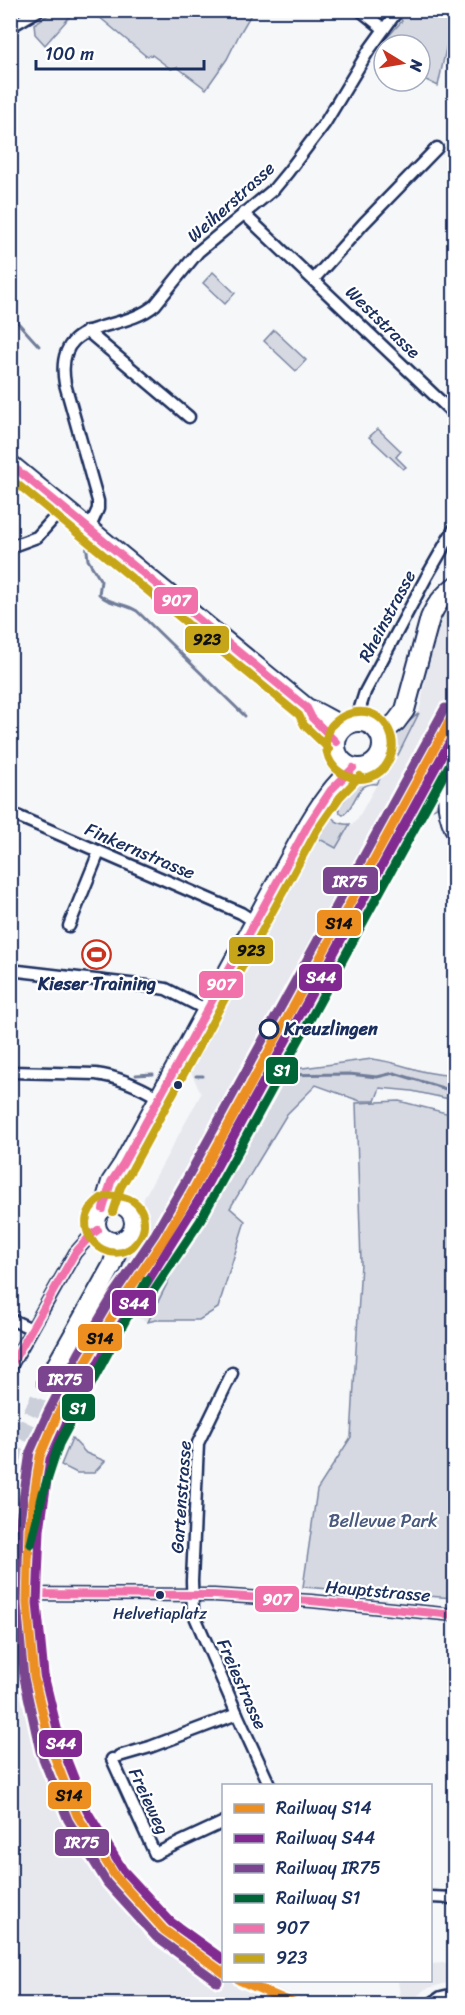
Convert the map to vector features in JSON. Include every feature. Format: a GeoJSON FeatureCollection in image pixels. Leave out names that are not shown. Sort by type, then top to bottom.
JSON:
{"type":"FeatureCollection","features":[{"type":"Feature","properties":{"kind":"main road"},"geometry":{"type":"LineString","coordinates":[[10,464],[307,708],[335,723],[371,725],[380,735],[382,748],[376,760],[365,768],[353,768],[340,758],[336,745],[312,718],[307,708]]}},
{"type":"Feature","properties":{"kind":"main road"},"geometry":{"type":"LineString","coordinates":[[380,735],[396,722],[405,710],[430,618],[435,606],[454,587]]}},
{"type":"Feature","properties":{"kind":"main road"},"geometry":{"type":"LineString","coordinates":[[315,812],[339,733],[352,724]]}},
{"type":"Feature","properties":{"kind":"main road"},"geometry":{"type":"LineString","coordinates":[[123,1164],[121,1184],[126,1208],[134,1218],[134,1225],[129,1236],[117,1242],[106,1239],[98,1230],[97,1219],[103,1209],[111,1182],[123,1164],[154,1096],[207,1010],[315,812],[340,778],[353,768]]}},
{"type":"Feature","properties":{"kind":"main road"},"geometry":{"type":"LineString","coordinates":[[454,772],[448,788],[447,804],[454,828]]}},
{"type":"Feature","properties":{"kind":"main road"},"geometry":{"type":"LineString","coordinates":[[103,1209],[114,1204],[126,1208]]}},
{"type":"Feature","properties":{"kind":"main road"},"geometry":{"type":"LineString","coordinates":[[47,1382],[112,1266],[117,1251],[117,1242]]}},
{"type":"Feature","properties":{"kind":"street"},"geometry":{"type":"LineString","coordinates":[[10,27],[39,10]]}},
{"type":"Feature","properties":{"kind":"street"},"geometry":{"type":"LineString","coordinates":[[360,10],[384,29]]}},
{"type":"Feature","properties":{"kind":"street","name":"Weiherstrasse"},"geometry":{"type":"LineString","coordinates":[[89,529],[98,509],[98,501],[65,384],[63,367],[67,350],[72,342],[87,331],[146,312],[155,305],[198,252],[274,189],[325,123],[369,50],[399,10]]}},
{"type":"Feature","properties":{"kind":"street"},"geometry":{"type":"LineString","coordinates":[[314,279],[364,223],[437,148]]}},
{"type":"Feature","properties":{"kind":"street","name":"Weststrasse"},"geometry":{"type":"LineString","coordinates":[[243,213],[454,414]]}},
{"type":"Feature","properties":{"kind":"street"},"geometry":{"type":"LineString","coordinates":[[87,331],[189,417]]}},
{"type":"Feature","properties":{"kind":"street"},"geometry":{"type":"LineString","coordinates":[[10,547],[38,537],[63,508]]}},
{"type":"Feature","properties":{"kind":"street","name":"Rheinstrasse"},"geometry":{"type":"LineString","coordinates":[[352,724],[365,692],[454,529]]}},
{"type":"Feature","properties":{"kind":"street","name":"Finkernstrasse"},"geometry":{"type":"LineString","coordinates":[[10,813],[241,913],[255,922]]}},
{"type":"Feature","properties":{"kind":"street"},"geometry":{"type":"LineString","coordinates":[[69,926],[99,852]]}},
{"type":"Feature","properties":{"kind":"street"},"geometry":{"type":"LineString","coordinates":[[10,970],[166,989],[207,1010]]}},
{"type":"Feature","properties":{"kind":"street"},"geometry":{"type":"LineString","coordinates":[[10,1072],[96,1074],[132,1083],[154,1096]]}},
{"type":"Feature","properties":{"kind":"street"},"geometry":{"type":"LineString","coordinates":[[10,1368],[75,1253],[98,1230]]}},
{"type":"Feature","properties":{"kind":"street"},"geometry":{"type":"LineString","coordinates":[[10,1319],[32,1329]]}},
{"type":"Feature","properties":{"kind":"street","name":"Gartenstrasse"},"geometry":{"type":"LineString","coordinates":[[192,1594],[198,1443],[232,1373]]}},
{"type":"Feature","properties":{"kind":"street","name":"Hauptstrasse"},"geometry":{"type":"LineString","coordinates":[[10,1594],[192,1594],[310,1601],[454,1615]]}},
{"type":"Feature","properties":{"kind":"street","name":"Freiestrasse"},"geometry":{"type":"LineString","coordinates":[[192,1594],[193,1612],[270,1784]]}},
{"type":"Feature","properties":{"kind":"street","name":"Freieweg"},"geometry":{"type":"LineString","coordinates":[[222,1823],[155,1854],[116,1758],[237,1714]]}},
{"type":"Feature","properties":{"kind":"street"},"geometry":{"type":"LineString","coordinates":[[432,1897],[454,1898]]}},
{"type":"Feature","properties":{"kind":"street"},"geometry":{"type":"LineString","coordinates":[[431,2004],[441,1997],[454,1994]]}},
{"type":"Feature","properties":{"kind":"shaded area"},"geometry":{"type":"Polygon","coordinates":[[[454,603],[454,747],[416,813],[189,1240],[148,1322],[130,1314],[63,1451],[47,1500],[26,1533],[23,1548],[22,1624],[24,1659],[30,1695],[64,1787],[97,1842],[155,1912],[222,1962],[222,1982],[263,1982],[314,2004],[11,2004],[10,1498],[20,1461],[34,1428],[140,1234],[144,1198],[201,1094],[185,1059],[314,825],[347,829],[357,820],[394,753],[398,755],[419,713],[434,637],[443,616],[454,603]]]}},
{"type":"Feature","properties":{"kind":"shaded area"},"geometry":{"type":"Polygon","coordinates":[[[454,1962],[454,1981],[425,1989],[410,2003],[400,1995],[398,1982],[432,1982],[432,1964],[454,1962]]]}},
{"type":"Feature","properties":{"kind":"green space"},"geometry":{"type":"Polygon","coordinates":[[[56,10],[75,11],[45,45],[35,34],[34,24],[56,10]]]}},
{"type":"Feature","properties":{"kind":"green space"},"geometry":{"type":"Polygon","coordinates":[[[92,11],[253,11],[227,59],[206,89],[177,67],[171,69],[152,55],[146,56],[92,11]]]}},
{"type":"Feature","properties":{"kind":"green space"},"geometry":{"type":"Polygon","coordinates":[[[405,11],[454,11],[438,86],[432,83],[432,33],[391,33],[402,21],[400,18],[405,11]]]}},
{"type":"Feature","properties":{"kind":"green space"},"geometry":{"type":"Polygon","coordinates":[[[213,272],[235,293],[225,304],[203,283],[213,272]]]}},
{"type":"Feature","properties":{"kind":"green space"},"geometry":{"type":"Polygon","coordinates":[[[274,330],[306,360],[296,371],[264,341],[274,330]]]}},
{"type":"Feature","properties":{"kind":"green space"},"geometry":{"type":"Polygon","coordinates":[[[378,429],[401,451],[396,457],[406,467],[403,469],[369,437],[378,429]]]}},
{"type":"Feature","properties":{"kind":"green space"},"geometry":{"type":"Polygon","coordinates":[[[419,713],[398,755],[394,753],[377,784],[364,786],[348,811],[343,815],[340,813],[339,807],[365,775],[380,765],[396,733],[419,713]]]}},
{"type":"Feature","properties":{"kind":"green space"},"geometry":{"type":"Polygon","coordinates":[[[454,741],[454,757],[445,774],[437,807],[419,816],[416,813],[454,741]]]}},
{"type":"Feature","properties":{"kind":"green space"},"geometry":{"type":"Polygon","coordinates":[[[329,808],[331,816],[336,821],[350,824],[336,848],[314,836],[313,833],[329,808]]]}},
{"type":"Feature","properties":{"kind":"green space"},"geometry":{"type":"Polygon","coordinates":[[[372,1059],[443,1075],[454,1075],[454,1100],[412,1091],[380,1088],[375,1101],[360,1101],[316,1085],[287,1114],[230,1208],[245,1221],[218,1308],[199,1320],[148,1322],[273,1070],[372,1059]]]}},
{"type":"Feature","properties":{"kind":"green space","name":"Bellevue Park"},"geometry":{"type":"Polygon","coordinates":[[[399,1101],[454,1115],[454,1598],[303,1587],[317,1490],[351,1437],[361,1263],[356,1103],[399,1101]]]}},
{"type":"Feature","properties":{"kind":"green space"},"geometry":{"type":"Polygon","coordinates":[[[72,1438],[86,1453],[105,1461],[94,1473],[77,1473],[61,1465],[72,1438]]]}},
{"type":"Feature","properties":{"kind":"waterway"},"geometry":{"type":"LineString","coordinates":[[10,314],[39,346]]}},
{"type":"Feature","properties":{"kind":"waterway"},"geometry":{"type":"LineString","coordinates":[[86,542],[88,560],[101,581],[99,594],[107,600],[137,611],[245,716]]}},
{"type":"Feature","properties":{"kind":"waterway"},"geometry":{"type":"LineString","coordinates":[[273,1075],[349,1074],[377,1077],[394,1073],[446,1089],[454,1088]]}},
{"type":"Feature","properties":{"kind":"waterway"},"geometry":{"type":"LineString","coordinates":[[136,1075],[153,1074]]}},
{"type":"Feature","properties":{"kind":"waterway"},"geometry":{"type":"LineString","coordinates":[[196,1076],[203,1076]]}},
{"type":"Feature","properties":{"kind":"tunnel"},"geometry":{"type":"LineString","coordinates":[[10,1464],[47,1382]]}},
{"type":"Feature","properties":{"kind":"rail line","name":"IR75"},"geometry":{"type":"LineString","coordinates":[[218,1982],[156,1937],[107,1883],[68,1820],[40,1751],[24,1678],[17,1604],[19,1527],[30,1452],[79,1353],[112,1297],[155,1234],[185,1182],[445,708]]}},
{"type":"Feature","properties":{"kind":"rail line","name":"S14"},"geometry":{"type":"LineString","coordinates":[[222,1972],[164,1930],[115,1876],[77,1815],[51,1748],[34,1677],[27,1603],[29,1529],[40,1456],[57,1416],[88,1358],[194,1188],[454,713]]}},
{"type":"Feature","properties":{"kind":"rail line","name":"S44"},"geometry":{"type":"LineString","coordinates":[[222,1959],[171,1922],[123,1870],[87,1811],[61,1745],[44,1675],[37,1603],[40,1530],[50,1459],[76,1402],[108,1345],[198,1201],[454,734]]}},
{"type":"Feature","properties":{"kind":"rail line","name":"S1"},"geometry":{"type":"LineString","coordinates":[[146,1302],[200,1221],[454,756]]}},
{"type":"Feature","properties":{"kind":"rail line","name":"S1"},"geometry":{"type":"LineString","coordinates":[[31,1544],[43,1493],[59,1444],[147,1280]]}},
{"type":"Feature","properties":{"kind":"rail line","name":"S14"},"geometry":{"type":"LineString","coordinates":[[244,1982],[295,2004]]}},
{"type":"Feature","properties":{"kind":"transit line","name":"907"},"geometry":{"type":"LineString","coordinates":[[10,464],[307,708],[312,718],[336,742]]}},
{"type":"Feature","properties":{"kind":"transit line","name":"923"},"geometry":{"type":"LineString","coordinates":[[10,478],[299,715],[304,725],[329,749]]}},
{"type":"Feature","properties":{"kind":"transit line","name":"923"},"geometry":{"type":"LineString","coordinates":[[329,729],[326,745],[329,758],[336,769],[346,776],[358,779],[370,778],[381,771],[389,760],[393,749],[392,738],[389,730],[377,716],[362,712],[353,713],[331,726]]}},
{"type":"Feature","properties":{"kind":"transit line","name":"907"},"geometry":{"type":"LineString","coordinates":[[103,1209],[111,1182],[123,1164],[308,825],[331,790],[353,768]]}},
{"type":"Feature","properties":{"kind":"transit line","name":"923"},"geometry":{"type":"LineString","coordinates":[[113,1212],[121,1187],[317,830],[340,797],[360,776]]}},
{"type":"Feature","properties":{"kind":"transit line","name":"923"},"geometry":{"type":"LineString","coordinates":[[101,1198],[90,1210],[86,1222],[88,1233],[94,1243],[104,1250],[115,1253],[126,1250],[137,1242],[143,1232],[142,1211],[134,1201],[128,1198],[107,1196]]}},
{"type":"Feature","properties":{"kind":"transit line","name":"907"},"geometry":{"type":"LineString","coordinates":[[10,1367],[75,1253],[98,1230]]}},
{"type":"Feature","properties":{"kind":"transit line","name":"907"},"geometry":{"type":"LineString","coordinates":[[10,1594],[214,1595],[311,1601],[454,1615]]}},
{"type":"Feature","properties":{"kind":"place","name":"Kieser Training"},"geometry":{"type":"Point","coordinates":[97,955]}},
{"type":"Feature","properties":{"kind":"place","name":"Kreuzlingen"},"geometry":{"type":"Point","coordinates":[269,1029]}},
{"type":"Feature","properties":{"kind":"place","name":"Helvetiaplatz"},"geometry":{"type":"Point","coordinates":[160,1595]}}]}
